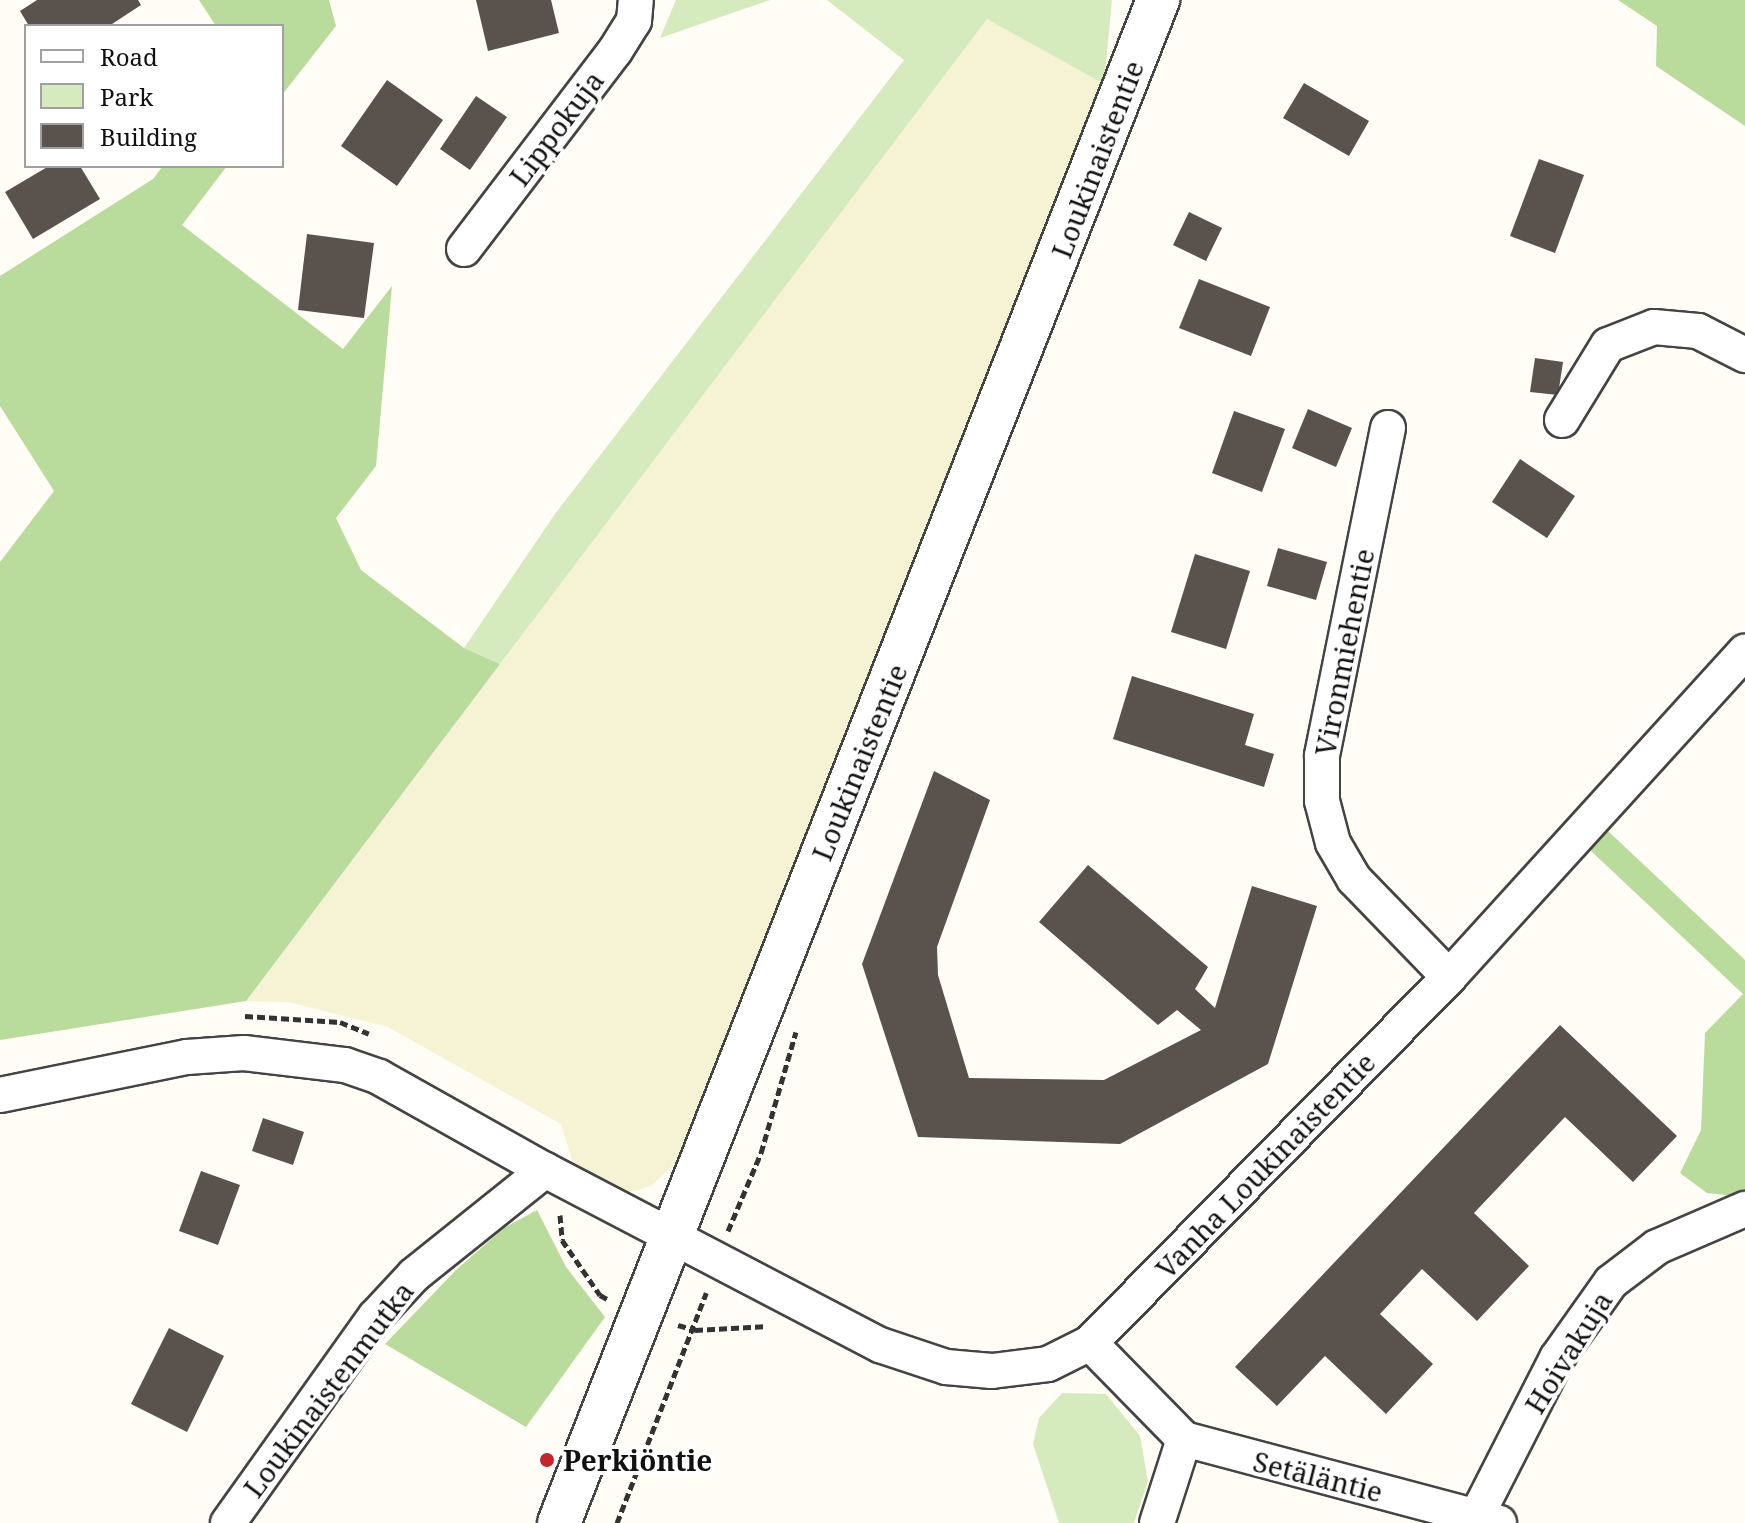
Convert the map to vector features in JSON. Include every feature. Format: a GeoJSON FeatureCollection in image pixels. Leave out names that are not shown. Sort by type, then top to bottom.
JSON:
{"type":"FeatureCollection","features":[{"type":"Feature","properties":{"kind":"street","name":"Lippokuja"},"geometry":{"type":"LineString","coordinates":[[464,249],[615,51],[634,21],[636,0]]}},
{"type":"Feature","properties":{"kind":"street","name":"Loukinaistentie"},"geometry":{"type":"LineString","coordinates":[[559,1523],[1158,0]]}},
{"type":"Feature","properties":{"kind":"street"},"geometry":{"type":"LineString","coordinates":[[1562,420],[1608,345],[1654,327],[1698,331],[1745,355]]}},
{"type":"Feature","properties":{"kind":"street","name":"Vironmiehentie"},"geometry":{"type":"LineString","coordinates":[[1388,428],[1322,756],[1322,801],[1333,843],[1354,879],[1449,977]]}},
{"type":"Feature","properties":{"kind":"street","name":"Vanha Loukinaistentie"},"geometry":{"type":"LineString","coordinates":[[672,1237],[880,1345],[946,1367],[992,1371],[1048,1364],[1090,1343],[1449,977],[1745,652]]}},
{"type":"Feature","properties":{"kind":"street"},"geometry":{"type":"LineString","coordinates":[[0,1095],[187,1057],[308,1057],[379,1077],[672,1237]]}},
{"type":"Feature","properties":{"kind":"street","name":"Loukinaistenmutka"},"geometry":{"type":"LineString","coordinates":[[228,1523],[375,1317],[414,1275],[545,1170]]}},
{"type":"Feature","properties":{"kind":"street","name":"Hoivakuja"},"geometry":{"type":"LineString","coordinates":[[1483,1520],[1557,1358],[1611,1282],[1657,1247],[1745,1209]]}},
{"type":"Feature","properties":{"kind":"street"},"geometry":{"type":"LineString","coordinates":[[1090,1343],[1184,1439],[1157,1523]]}},
{"type":"Feature","properties":{"kind":"street","name":"Setäläntie"},"geometry":{"type":"LineString","coordinates":[[1184,1439],[1483,1520]]}},
{"type":"Feature","properties":{"kind":"path"},"geometry":{"type":"LineString","coordinates":[[617,1523],[695,1330],[717,1260],[761,1153],[800,1018]]}},
{"type":"Feature","properties":{"kind":"shaded area"},"geometry":{"type":"Polygon","coordinates":[[[987,18],[1104,84],[677,1162],[651,1186],[625,1194],[589,1179],[574,1166],[561,1124],[388,1027],[288,1002],[246,1001],[987,18]]]}},
{"type":"Feature","properties":{"kind":"green space"},"geometry":{"type":"Polygon","coordinates":[[[199,0],[329,0],[336,26],[284,92],[284,24],[215,24],[199,0]]]}},
{"type":"Feature","properties":{"kind":"green space"},"geometry":{"type":"Polygon","coordinates":[[[676,0],[770,0],[660,38],[676,0]]]}},
{"type":"Feature","properties":{"kind":"green space"},"geometry":{"type":"Polygon","coordinates":[[[827,0],[1112,0],[1104,84],[987,19],[500,664],[464,648],[555,514],[904,60],[827,0]]]}},
{"type":"Feature","properties":{"kind":"green space"},"geometry":{"type":"Polygon","coordinates":[[[1618,0],[1745,0],[1745,126],[1656,66],[1657,26],[1618,0]]]}},
{"type":"Feature","properties":{"kind":"green space"},"geometry":{"type":"Polygon","coordinates":[[[161,168],[225,168],[182,225],[343,349],[392,286],[376,466],[336,518],[361,570],[464,648],[500,664],[246,1001],[0,1040],[0,562],[54,491],[0,406],[0,276],[153,179],[161,168]]]}},
{"type":"Feature","properties":{"kind":"green space"},"geometry":{"type":"Polygon","coordinates":[[[1608,831],[1745,960],[1745,1197],[1707,1193],[1680,1173],[1701,1130],[1705,1033],[1743,994],[1590,850],[1608,831]]]}},
{"type":"Feature","properties":{"kind":"green space"},"geometry":{"type":"Polygon","coordinates":[[[537,1210],[566,1267],[605,1317],[526,1427],[385,1344],[456,1270],[504,1228],[537,1210]]]}},
{"type":"Feature","properties":{"kind":"green space"},"geometry":{"type":"Polygon","coordinates":[[[1062,1393],[1106,1394],[1140,1436],[1148,1481],[1134,1523],[1059,1523],[1033,1444],[1039,1418],[1062,1393]]]}},
{"type":"Feature","properties":{"kind":"building"},"geometry":{"type":"Polygon","coordinates":[[[37,0],[138,0],[141,5],[112,24],[28,24],[20,11],[37,0]]]}},
{"type":"Feature","properties":{"kind":"building"},"geometry":{"type":"Polygon","coordinates":[[[476,0],[551,0],[559,33],[488,51],[476,0]]]}},
{"type":"Feature","properties":{"kind":"building"},"geometry":{"type":"Polygon","coordinates":[[[387,80],[443,120],[397,186],[341,146],[387,80]]]}},
{"type":"Feature","properties":{"kind":"building"},"geometry":{"type":"Polygon","coordinates":[[[1304,83],[1369,121],[1349,156],[1283,118],[1304,83]]]}},
{"type":"Feature","properties":{"kind":"building"},"geometry":{"type":"Polygon","coordinates":[[[476,96],[507,117],[470,170],[440,149],[476,96]]]}},
{"type":"Feature","properties":{"kind":"building"},"geometry":{"type":"Polygon","coordinates":[[[1539,159],[1584,175],[1555,253],[1510,236],[1539,159]]]}},
{"type":"Feature","properties":{"kind":"building"},"geometry":{"type":"Polygon","coordinates":[[[46,168],[81,168],[100,199],[33,239],[5,192],[46,168]]]}},
{"type":"Feature","properties":{"kind":"building"},"geometry":{"type":"Polygon","coordinates":[[[1189,212],[1222,228],[1206,261],[1173,245],[1189,212]]]}},
{"type":"Feature","properties":{"kind":"building"},"geometry":{"type":"Polygon","coordinates":[[[307,234],[374,243],[364,318],[298,310],[307,234]]]}},
{"type":"Feature","properties":{"kind":"building"},"geometry":{"type":"Polygon","coordinates":[[[1199,279],[1270,307],[1251,356],[1179,328],[1199,279]]]}},
{"type":"Feature","properties":{"kind":"building"},"geometry":{"type":"Polygon","coordinates":[[[1535,358],[1563,362],[1558,395],[1530,392],[1535,358]]]}},
{"type":"Feature","properties":{"kind":"building"},"geometry":{"type":"Polygon","coordinates":[[[1308,409],[1352,428],[1336,467],[1292,448],[1308,409]]]}},
{"type":"Feature","properties":{"kind":"building"},"geometry":{"type":"Polygon","coordinates":[[[1234,411],[1285,429],[1262,492],[1212,473],[1234,411]]]}},
{"type":"Feature","properties":{"kind":"building"},"geometry":{"type":"Polygon","coordinates":[[[1520,459],[1575,496],[1547,538],[1492,502],[1520,459]]]}},
{"type":"Feature","properties":{"kind":"building"},"geometry":{"type":"Polygon","coordinates":[[[1278,548],[1327,562],[1316,600],[1267,586],[1278,548]]]}},
{"type":"Feature","properties":{"kind":"building"},"geometry":{"type":"Polygon","coordinates":[[[1195,554],[1250,571],[1226,649],[1171,632],[1195,554]]]}},
{"type":"Feature","properties":{"kind":"building"},"geometry":{"type":"Polygon","coordinates":[[[1132,676],[1254,714],[1245,745],[1274,754],[1264,787],[1113,739],[1132,676]]]}},
{"type":"Feature","properties":{"kind":"building"},"geometry":{"type":"Polygon","coordinates":[[[934,771],[990,800],[937,947],[938,975],[969,1078],[1104,1080],[1201,1030],[1177,1010],[1158,1025],[1039,922],[1088,865],[1208,967],[1195,989],[1215,1008],[1252,886],[1317,906],[1268,1064],[1120,1144],[918,1137],[862,964],[934,771]]]}},
{"type":"Feature","properties":{"kind":"building"},"geometry":{"type":"Polygon","coordinates":[[[1560,1025],[1677,1136],[1633,1182],[1565,1117],[1474,1213],[1529,1266],[1477,1321],[1422,1269],[1380,1314],[1433,1364],[1386,1414],[1325,1356],[1277,1406],[1235,1367],[1560,1025]]]}},
{"type":"Feature","properties":{"kind":"building"},"geometry":{"type":"Polygon","coordinates":[[[263,1118],[304,1132],[293,1165],[252,1151],[263,1118]]]}},
{"type":"Feature","properties":{"kind":"building"},"geometry":{"type":"Polygon","coordinates":[[[201,1171],[240,1185],[218,1245],[179,1231],[201,1171]]]}},
{"type":"Feature","properties":{"kind":"building"},"geometry":{"type":"Polygon","coordinates":[[[169,1328],[224,1356],[187,1432],[131,1404],[169,1328]]]}},
{"type":"Feature","properties":{"kind":"place","name":"Perkiöntie"},"geometry":{"type":"Point","coordinates":[547,1460]}}]}
